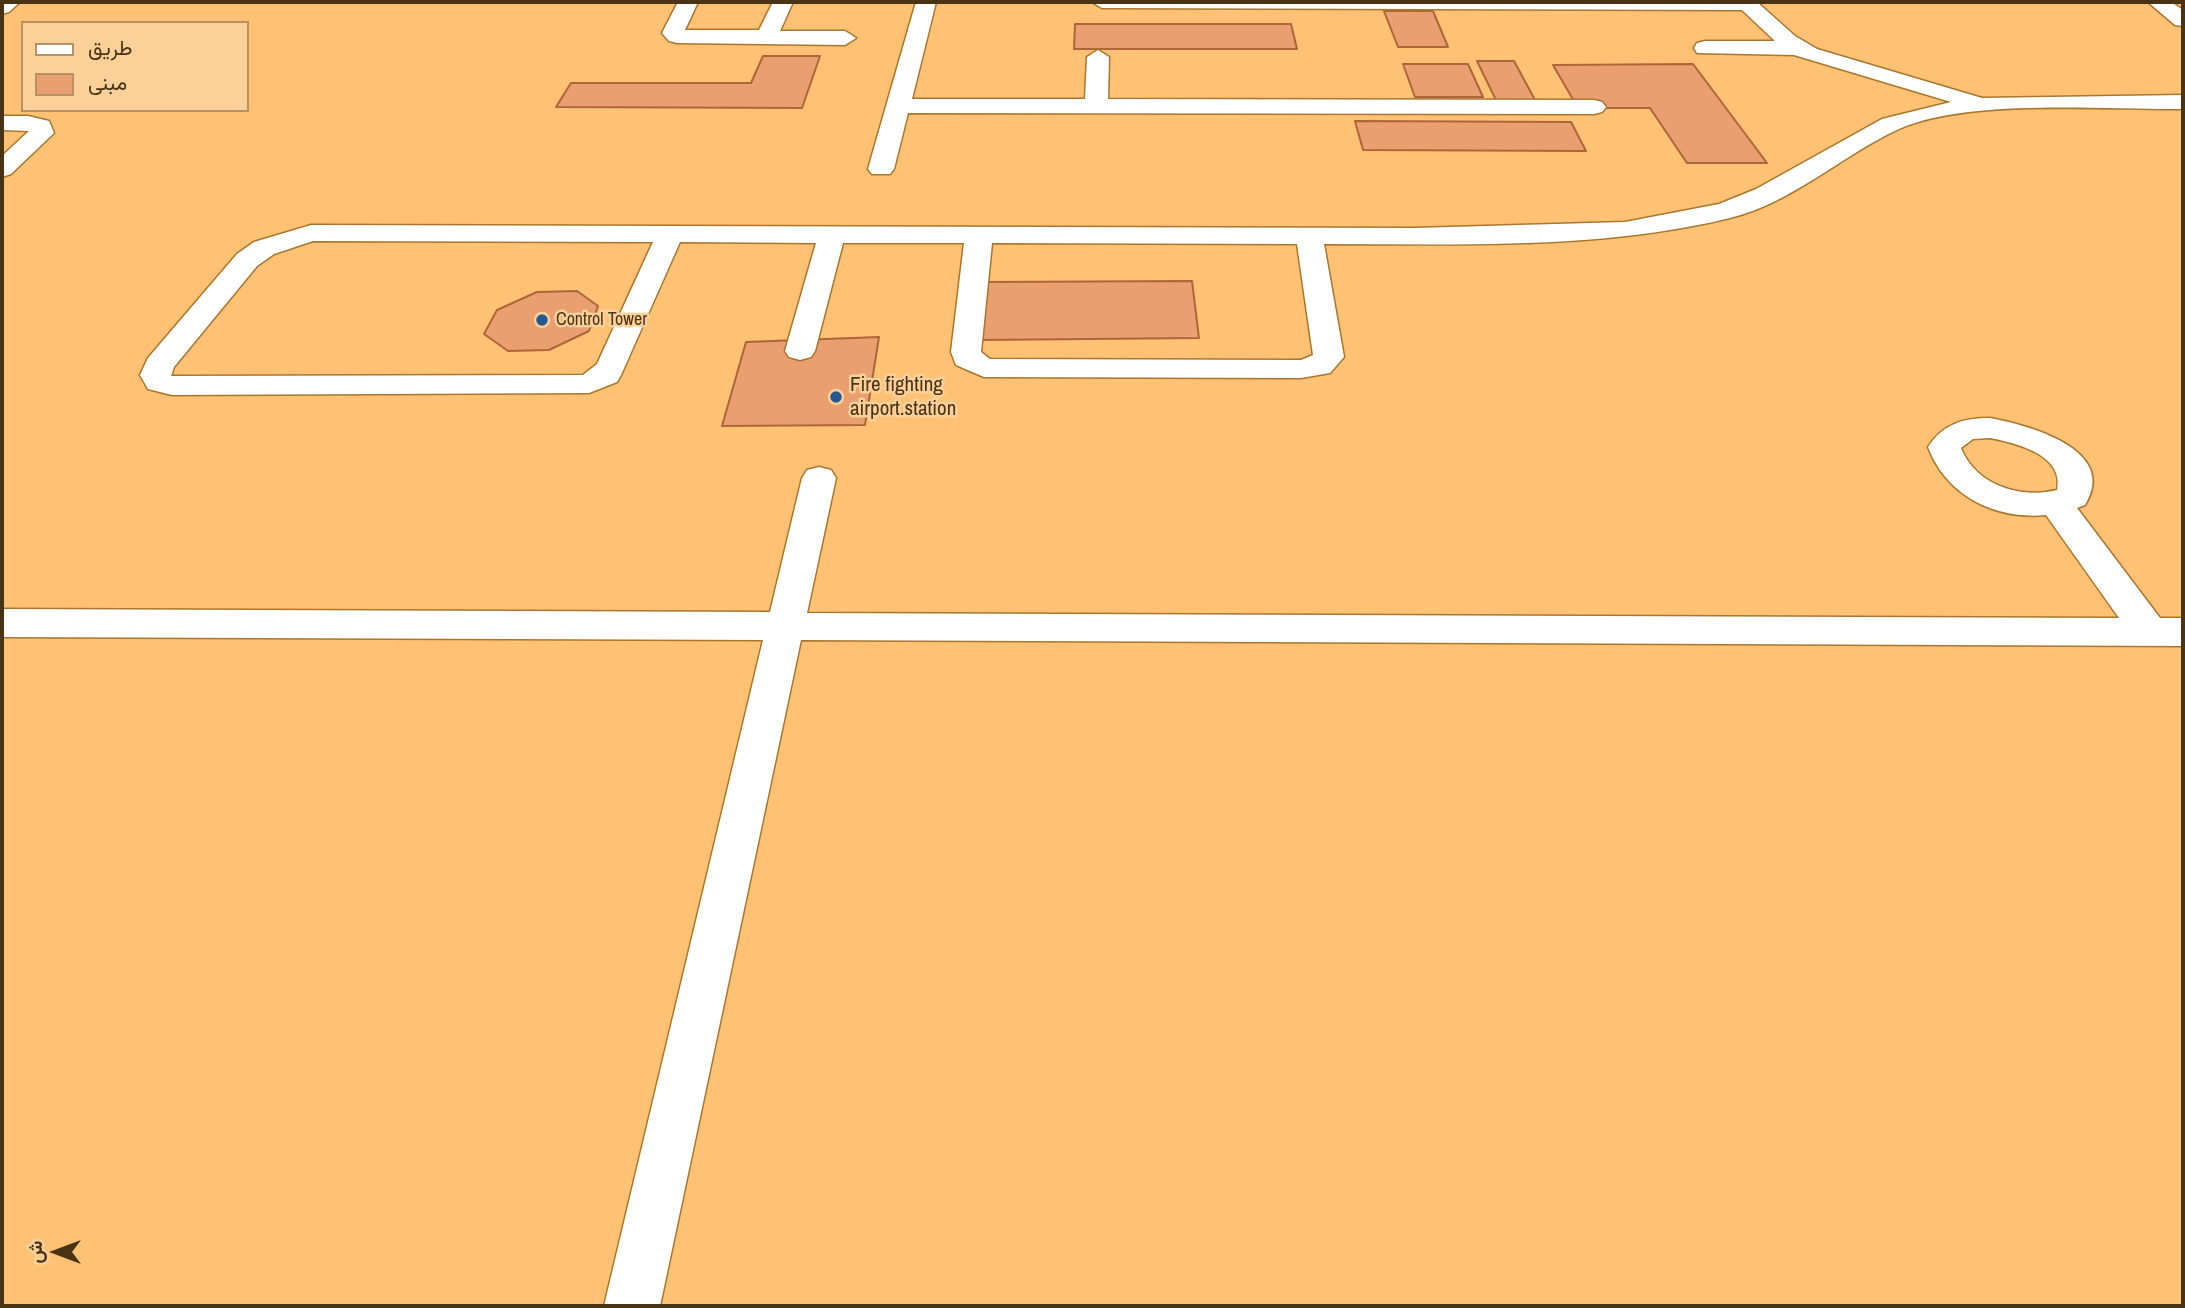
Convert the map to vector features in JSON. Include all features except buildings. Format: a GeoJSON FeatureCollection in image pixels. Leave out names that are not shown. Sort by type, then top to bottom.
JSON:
{"type":"FeatureCollection","features":[{"type":"Feature","properties":{"kind":"lane"},"geometry":{"type":"LineString","coordinates":[[2,8],[10,2]]}},
{"type":"Feature","properties":{"kind":"lane"},"geometry":{"type":"LineString","coordinates":[[688,2],[675,27],[677,36],[845,38]]}},
{"type":"Feature","properties":{"kind":"lane"},"geometry":{"type":"LineString","coordinates":[[766,38],[783,2]]}},
{"type":"Feature","properties":{"kind":"lane"},"geometry":{"type":"LineString","coordinates":[[881,169],[926,2]]}},
{"type":"Feature","properties":{"kind":"lane"},"geometry":{"type":"LineString","coordinates":[[1102,2],[1746,3],[1797,48],[1825,59],[1985,105]]}},
{"type":"Feature","properties":{"kind":"lane"},"geometry":{"type":"LineString","coordinates":[[2158,2],[2183,20]]}},
{"type":"Feature","properties":{"kind":"lane"},"geometry":{"type":"LineString","coordinates":[[1706,48],[1797,48]]}},
{"type":"Feature","properties":{"kind":"lane"},"geometry":{"type":"LineString","coordinates":[[1096,106],[1098,57]]}},
{"type":"Feature","properties":{"kind":"lane"},"geometry":{"type":"LineString","coordinates":[[670,234],[612,364],[606,375],[589,384],[172,386],[159,382],[155,375],[159,365],[247,260],[286,238],[335,232],[1567,234],[1678,222],[1726,211],[1765,195],[1891,124],[1932,112],[1985,105],[2183,102]]}},
{"type":"Feature","properties":{"kind":"lane"},"geometry":{"type":"LineString","coordinates":[[898,106],[1594,107]]}},
{"type":"Feature","properties":{"kind":"lane"},"geometry":{"type":"LineString","coordinates":[[2,122],[28,122],[40,126],[42,132],[2,169]]}},
{"type":"Feature","properties":{"kind":"lane"},"geometry":{"type":"LineString","coordinates":[[800,351],[832,234]]}},
{"type":"Feature","properties":{"kind":"lane"},"geometry":{"type":"LineString","coordinates":[[979,234],[966,352],[967,359],[974,365],[984,368],[1287,369],[1318,366],[1329,358],[1308,235]]}},
{"type":"Feature","properties":{"kind":"lane"},"geometry":{"type":"LineString","coordinates":[[632,1306],[787,627],[818,478]]}},
{"type":"Feature","properties":{"kind":"lane"},"geometry":{"type":"LineString","coordinates":[[2056,504],[2167,632]]}},
{"type":"Feature","properties":{"kind":"lane"},"geometry":{"type":"LineString","coordinates":[[2,623],[2167,632]]}},
{"type":"Feature","properties":{"kind":"shaded area"},"geometry":{"type":"Polygon","coordinates":[[[2,2],[2183,2],[2183,1306],[2,1306],[2,2]]]}},
{"type":"Feature","properties":{"kind":"place","name":"Control Tower"},"geometry":{"type":"Point","coordinates":[542,320]}},
{"type":"Feature","properties":{"kind":"place","name":"Fire fighting airport.station"},"geometry":{"type":"Point","coordinates":[836,397]}}]}
